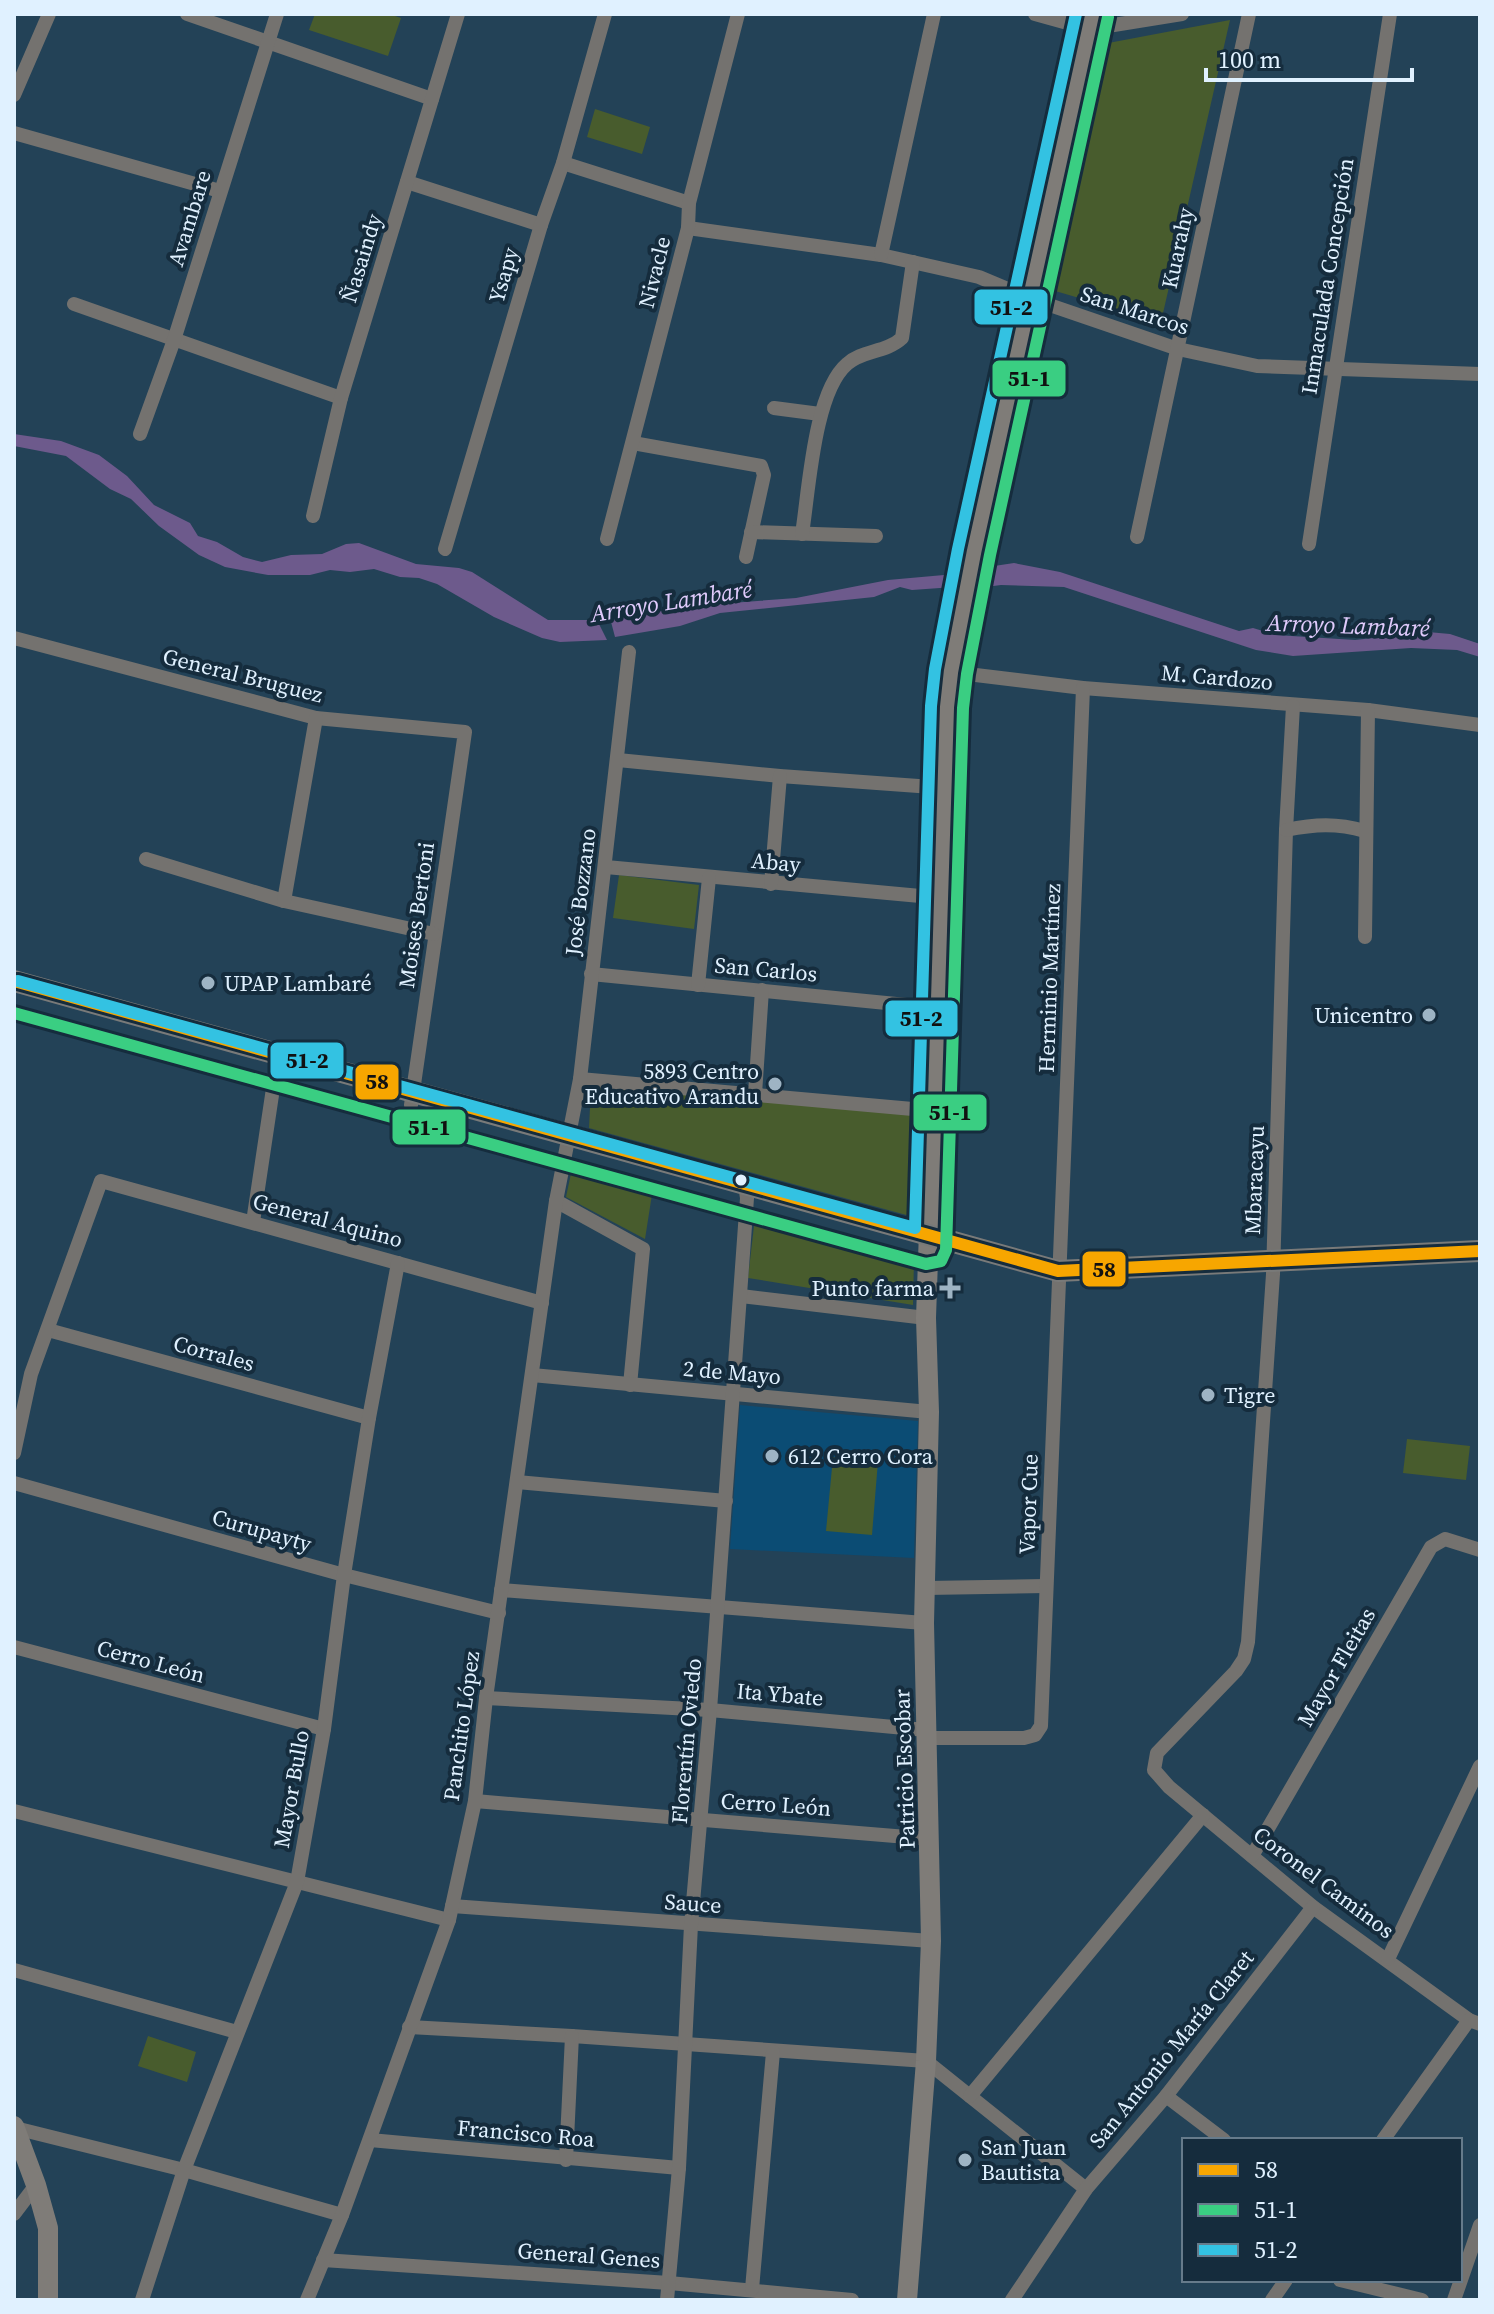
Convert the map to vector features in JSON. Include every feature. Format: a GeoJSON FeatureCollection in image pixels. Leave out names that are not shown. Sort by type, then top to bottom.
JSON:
{"type":"FeatureCollection","features":[{"type":"Feature","properties":{"kind":"main road"},"geometry":{"type":"LineString","coordinates":[[14,981],[276,1061]]}},
{"type":"Feature","properties":{"kind":"main road"},"geometry":{"type":"LineString","coordinates":[[14,996],[276,1061],[1059,1276],[1274,1266],[1480,1251]]}},
{"type":"Feature","properties":{"kind":"main road"},"geometry":{"type":"LineString","coordinates":[[1274,1266],[1480,1263]]}},
{"type":"Feature","properties":{"kind":"street"},"geometry":{"type":"LineString","coordinates":[[14,95],[49,14]]}},
{"type":"Feature","properties":{"kind":"street"},"geometry":{"type":"LineString","coordinates":[[187,14],[432,99]]}},
{"type":"Feature","properties":{"kind":"street","name":"Avambare"},"geometry":{"type":"LineString","coordinates":[[140,434],[174,340],[277,14]]}},
{"type":"Feature","properties":{"kind":"street","name":"Ñasaindy"},"geometry":{"type":"LineString","coordinates":[[313,516],[341,398],[458,14]]}},
{"type":"Feature","properties":{"kind":"street","name":"Ysapy"},"geometry":{"type":"LineString","coordinates":[[445,549],[541,225],[563,163],[605,14]]}},
{"type":"Feature","properties":{"kind":"street","name":"Nivacle"},"geometry":{"type":"LineString","coordinates":[[607,539],[688,228],[689,203],[738,14]]}},
{"type":"Feature","properties":{"kind":"street"},"geometry":{"type":"LineString","coordinates":[[881,255],[934,14]]}},
{"type":"Feature","properties":{"kind":"street"},"geometry":{"type":"LineString","coordinates":[[1035,14],[1090,22],[1182,14]]}},
{"type":"Feature","properties":{"kind":"street","name":"Kuarahy"},"geometry":{"type":"LineString","coordinates":[[1137,537],[1249,14]]}},
{"type":"Feature","properties":{"kind":"street","name":"Inmaculada Concepción"},"geometry":{"type":"LineString","coordinates":[[1309,544],[1390,14]]}},
{"type":"Feature","properties":{"kind":"street","name":"Patricio Escobar"},"geometry":{"type":"LineString","coordinates":[[907,2300],[926,2061],[931,1941],[924,1623],[929,1412],[926,1318],[947,707],[974,552],[1090,22]]}},
{"type":"Feature","properties":{"kind":"street"},"geometry":{"type":"LineString","coordinates":[[14,133],[220,191]]}},
{"type":"Feature","properties":{"kind":"street"},"geometry":{"type":"LineString","coordinates":[[563,163],[689,203]]}},
{"type":"Feature","properties":{"kind":"street"},"geometry":{"type":"LineString","coordinates":[[407,182],[541,225]]}},
{"type":"Feature","properties":{"kind":"street","name":"San Marcos"},"geometry":{"type":"LineString","coordinates":[[688,228],[881,255],[979,277],[1029,298],[1178,349],[1257,366],[1480,374]]}},
{"type":"Feature","properties":{"kind":"street"},"geometry":{"type":"LineString","coordinates":[[802,534],[820,414],[835,376],[850,361],[893,346],[902,338],[913,262]]}},
{"type":"Feature","properties":{"kind":"street"},"geometry":{"type":"LineString","coordinates":[[74,304],[341,398]]}},
{"type":"Feature","properties":{"kind":"street"},"geometry":{"type":"LineString","coordinates":[[774,408],[820,414]]}},
{"type":"Feature","properties":{"kind":"street"},"geometry":{"type":"LineString","coordinates":[[633,443],[761,466],[764,475],[746,557]]}},
{"type":"Feature","properties":{"kind":"street"},"geometry":{"type":"LineString","coordinates":[[751,532],[876,536]]}},
{"type":"Feature","properties":{"kind":"street","name":"General Bruguez"},"geometry":{"type":"LineString","coordinates":[[14,638],[316,718],[465,732]]}},
{"type":"Feature","properties":{"kind":"street","name":"José Bozzano"},"geometry":{"type":"LineString","coordinates":[[568,1142],[580,1079],[629,652]]}},
{"type":"Feature","properties":{"kind":"street","name":"M. Cardozo"},"geometry":{"type":"LineString","coordinates":[[951,672],[1083,688],[1368,710],[1480,725]]}},
{"type":"Feature","properties":{"kind":"street","name":"Herminio Martínez"},"geometry":{"type":"LineString","coordinates":[[1059,1276],[1083,688]]}},
{"type":"Feature","properties":{"kind":"street","name":"Mbaracayu"},"geometry":{"type":"LineString","coordinates":[[1153,1764],[1157,1753],[1244,1659],[1248,1642],[1274,1266],[1286,830],[1293,706]]}},
{"type":"Feature","properties":{"kind":"street"},"geometry":{"type":"LineString","coordinates":[[1365,937],[1368,710]]}},
{"type":"Feature","properties":{"kind":"street"},"geometry":{"type":"LineString","coordinates":[[284,901],[316,718]]}},
{"type":"Feature","properties":{"kind":"street","name":"Moises Bertoni"},"geometry":{"type":"LineString","coordinates":[[412,1098],[465,732]]}},
{"type":"Feature","properties":{"kind":"street"},"geometry":{"type":"LineString","coordinates":[[618,760],[946,788]]}},
{"type":"Feature","properties":{"kind":"street"},"geometry":{"type":"LineString","coordinates":[[771,884],[780,776]]}},
{"type":"Feature","properties":{"kind":"street"},"geometry":{"type":"LineString","coordinates":[[1286,830],[1314,824],[1344,825],[1365,831]]}},
{"type":"Feature","properties":{"kind":"street"},"geometry":{"type":"LineString","coordinates":[[146,859],[284,901],[434,934]]}},
{"type":"Feature","properties":{"kind":"street","name":"Abay"},"geometry":{"type":"LineString","coordinates":[[606,867],[942,898]]}},
{"type":"Feature","properties":{"kind":"street"},"geometry":{"type":"LineString","coordinates":[[698,985],[709,878]]}},
{"type":"Feature","properties":{"kind":"street","name":"San Carlos"},"geometry":{"type":"LineString","coordinates":[[591,974],[937,1008]]}},
{"type":"Feature","properties":{"kind":"street"},"geometry":{"type":"LineString","coordinates":[[755,1094],[762,990]]}},
{"type":"Feature","properties":{"kind":"street"},"geometry":{"type":"LineString","coordinates":[[253,1222],[276,1061]]}},
{"type":"Feature","properties":{"kind":"street"},"geometry":{"type":"LineString","coordinates":[[580,1079],[935,1111]]}},
{"type":"Feature","properties":{"kind":"street","name":"Panchito López"},"geometry":{"type":"LineString","coordinates":[[307,2300],[370,2140],[451,1913],[475,1801],[501,1590],[556,1201],[568,1142]]}},
{"type":"Feature","properties":{"kind":"street","name":"General Aquino"},"geometry":{"type":"LineString","coordinates":[[48,1330],[101,1181],[542,1303]]}},
{"type":"Feature","properties":{"kind":"street","name":"Florentín Oviedo"},"geometry":{"type":"LineString","coordinates":[[667,2300],[679,2168],[691,1925],[702,1821],[726,1501],[746,1191]]}},
{"type":"Feature","properties":{"kind":"street"},"geometry":{"type":"LineString","coordinates":[[556,1201],[643,1249],[630,1385]]}},
{"type":"Feature","properties":{"kind":"street","name":"Mayor Bullo"},"geometry":{"type":"LineString","coordinates":[[142,2300],[184,2170],[297,1882],[324,1729],[369,1418],[398,1263]]}},
{"type":"Feature","properties":{"kind":"street","name":"Vapor Cue"},"geometry":{"type":"LineString","coordinates":[[1032,1737],[1041,1726],[1059,1276]]}},
{"type":"Feature","properties":{"kind":"street"},"geometry":{"type":"LineString","coordinates":[[741,1296],[926,1318]]}},
{"type":"Feature","properties":{"kind":"street"},"geometry":{"type":"LineString","coordinates":[[14,1453],[31,1374],[48,1330]]}},
{"type":"Feature","properties":{"kind":"street","name":"Corrales"},"geometry":{"type":"LineString","coordinates":[[48,1330],[369,1418]]}},
{"type":"Feature","properties":{"kind":"street","name":"2 de Mayo"},"geometry":{"type":"LineString","coordinates":[[532,1375],[929,1412]]}},
{"type":"Feature","properties":{"kind":"street"},"geometry":{"type":"LineString","coordinates":[[517,1482],[726,1501]]}},
{"type":"Feature","properties":{"kind":"street","name":"Curupayty"},"geometry":{"type":"LineString","coordinates":[[14,1483],[344,1575],[499,1613]]}},
{"type":"Feature","properties":{"kind":"street","name":"Mayor Fleitas"},"geometry":{"type":"LineString","coordinates":[[1252,1856],[1431,1547],[1445,1539],[1480,1550]]}},
{"type":"Feature","properties":{"kind":"street"},"geometry":{"type":"LineString","coordinates":[[926,1588],[1046,1586]]}},
{"type":"Feature","properties":{"kind":"street"},"geometry":{"type":"LineString","coordinates":[[501,1590],[924,1623]]}},
{"type":"Feature","properties":{"kind":"street","name":"Cerro León"},"geometry":{"type":"LineString","coordinates":[[14,1647],[324,1729]]}},
{"type":"Feature","properties":{"kind":"street","name":"Ita Ybate"},"geometry":{"type":"LineString","coordinates":[[486,1698],[710,1710],[926,1734],[1032,1737]]}},
{"type":"Feature","properties":{"kind":"street","name":"Coronel Caminos"},"geometry":{"type":"LineString","coordinates":[[1153,1764],[1157,1775],[1313,1907],[1475,2022]]}},
{"type":"Feature","properties":{"kind":"street"},"geometry":{"type":"LineString","coordinates":[[1388,1959],[1480,1766]]}},
{"type":"Feature","properties":{"kind":"street","name":"Cerro León"},"geometry":{"type":"LineString","coordinates":[[475,1801],[931,1839]]}},
{"type":"Feature","properties":{"kind":"street","name":"Sauce"},"geometry":{"type":"LineString","coordinates":[[14,1811],[297,1882],[451,1913],[931,1941]]}},
{"type":"Feature","properties":{"kind":"street"},"geometry":{"type":"LineString","coordinates":[[970,2096],[1203,1815]]}},
{"type":"Feature","properties":{"kind":"street","name":"San Antonio María Claret"},"geometry":{"type":"LineString","coordinates":[[1012,2300],[1086,2189],[1166,2096],[1313,1907]]}},
{"type":"Feature","properties":{"kind":"street"},"geometry":{"type":"LineString","coordinates":[[14,1970],[237,2032]]}},
{"type":"Feature","properties":{"kind":"street"},"geometry":{"type":"LineString","coordinates":[[1385,2138],[1475,2022]]}},
{"type":"Feature","properties":{"kind":"street"},"geometry":{"type":"LineString","coordinates":[[409,2027],[926,2061],[1086,2189]]}},
{"type":"Feature","properties":{"kind":"street"},"geometry":{"type":"LineString","coordinates":[[566,2160],[572,2036]]}},
{"type":"Feature","properties":{"kind":"street"},"geometry":{"type":"LineString","coordinates":[[752,2289],[773,2052]]}},
{"type":"Feature","properties":{"kind":"street"},"geometry":{"type":"LineString","coordinates":[[1166,2096],[1221,2138]]}},
{"type":"Feature","properties":{"kind":"street"},"geometry":{"type":"LineString","coordinates":[[14,2127],[184,2170],[342,2215]]}},
{"type":"Feature","properties":{"kind":"street"},"geometry":{"type":"LineString","coordinates":[[14,2127],[48,2228],[48,2300]]}},
{"type":"Feature","properties":{"kind":"street","name":"Francisco Roa"},"geometry":{"type":"LineString","coordinates":[[370,2140],[679,2168]]}},
{"type":"Feature","properties":{"kind":"street"},"geometry":{"type":"LineString","coordinates":[[14,2214],[36,2185]]}},
{"type":"Feature","properties":{"kind":"street"},"geometry":{"type":"LineString","coordinates":[[1462,2277],[1480,2225]]}},
{"type":"Feature","properties":{"kind":"street","name":"General Genes"},"geometry":{"type":"LineString","coordinates":[[323,2260],[752,2289],[770,2296],[852,2300]]}},
{"type":"Feature","properties":{"kind":"street"},"geometry":{"type":"LineString","coordinates":[[1272,2300],[1285,2282]]}},
{"type":"Feature","properties":{"kind":"street"},"geometry":{"type":"LineString","coordinates":[[1348,2282],[1422,2300]]}},
{"type":"Feature","properties":{"kind":"shaded area"},"geometry":{"type":"Polygon","coordinates":[[[14,434],[61,441],[99,455],[127,476],[154,505],[190,523],[198,536],[217,542],[243,557],[262,562],[291,555],[322,554],[346,544],[359,543],[416,564],[472,572],[548,620],[597,620],[607,640],[560,642],[542,638],[494,617],[437,584],[374,569],[268,575],[225,567],[199,555],[159,526],[131,499],[110,489],[66,456],[14,446],[14,434]]]}},
{"type":"Feature","properties":{"kind":"shaded area"},"geometry":{"type":"Polygon","coordinates":[[[1014,563],[1060,572],[1239,631],[1253,628],[1276,635],[1355,640],[1428,632],[1450,634],[1480,644],[1480,657],[1457,650],[1411,648],[1293,656],[1256,650],[1064,587],[1001,585],[978,588],[981,568],[1014,563]]]}},
{"type":"Feature","properties":{"kind":"shaded area"},"geometry":{"type":"Polygon","coordinates":[[[955,574],[954,587],[912,590],[900,587],[874,597],[720,613],[680,626],[615,637],[610,618],[705,605],[796,598],[888,580],[955,574]]]}},
{"type":"Feature","properties":{"kind":"shaded area"},"geometry":{"type":"Polygon","coordinates":[[[740,1405],[918,1421],[914,1558],[730,1549],[740,1405]]]}},
{"type":"Feature","properties":{"kind":"green space"},"geometry":{"type":"Polygon","coordinates":[[[315,14],[389,14],[401,18],[388,56],[309,30],[315,14]]]}},
{"type":"Feature","properties":{"kind":"green space"},"geometry":{"type":"Polygon","coordinates":[[[1230,20],[1161,322],[1045,288],[1103,44],[1230,20]]]}},
{"type":"Feature","properties":{"kind":"green space"},"geometry":{"type":"Polygon","coordinates":[[[595,109],[650,127],[642,154],[587,137],[595,109]]]}},
{"type":"Feature","properties":{"kind":"green space"},"geometry":{"type":"Polygon","coordinates":[[[619,875],[699,885],[694,929],[613,918],[619,875]]]}},
{"type":"Feature","properties":{"kind":"green space"},"geometry":{"type":"Polygon","coordinates":[[[591,1087],[913,1114],[910,1216],[589,1128],[591,1087]]]}},
{"type":"Feature","properties":{"kind":"green space"},"geometry":{"type":"Polygon","coordinates":[[[573,1164],[653,1188],[645,1239],[566,1197],[573,1164]]]}},
{"type":"Feature","properties":{"kind":"green space"},"geometry":{"type":"Polygon","coordinates":[[[755,1217],[914,1259],[913,1305],[748,1278],[755,1217]]]}},
{"type":"Feature","properties":{"kind":"green space"},"geometry":{"type":"Polygon","coordinates":[[[1407,1439],[1470,1446],[1466,1480],[1403,1473],[1407,1439]]]}},
{"type":"Feature","properties":{"kind":"green space"},"geometry":{"type":"Polygon","coordinates":[[[833,1457],[878,1461],[872,1535],[826,1531],[833,1457]]]}},
{"type":"Feature","properties":{"kind":"green space"},"geometry":{"type":"Polygon","coordinates":[[[148,2036],[196,2052],[187,2082],[138,2066],[148,2036]]]}},
{"type":"Feature","properties":{"kind":"transit line","name":"51-2"},"geometry":{"type":"LineString","coordinates":[[18,981],[915,1228],[931,706],[935,669],[958,549],[1076,14]]}},
{"type":"Feature","properties":{"kind":"transit line","name":"51-1"},"geometry":{"type":"LineString","coordinates":[[14,1013],[926,1264],[941,1261],[946,1250],[963,708],[967,674],[990,555],[1108,17]]}},
{"type":"Feature","properties":{"kind":"transit line","name":"58"},"geometry":{"type":"LineString","coordinates":[[14,981],[1058,1271],[1480,1251]]}},
{"type":"Feature","properties":{"kind":"place","name":"UPAP Lambaré"},"geometry":{"type":"Point","coordinates":[208,983]}},
{"type":"Feature","properties":{"kind":"place","name":"Unicentro"},"geometry":{"type":"Point","coordinates":[1429,1015]}},
{"type":"Feature","properties":{"kind":"place","name":"5893 Centro Educativo Arandu"},"geometry":{"type":"Point","coordinates":[775,1084]}},
{"type":"Feature","properties":{"kind":"place","name":"Punto farma"},"geometry":{"type":"Point","coordinates":[950,1288]}},
{"type":"Feature","properties":{"kind":"place","name":"Tigre"},"geometry":{"type":"Point","coordinates":[1208,1395]}},
{"type":"Feature","properties":{"kind":"place","name":"612 Cerro Cora"},"geometry":{"type":"Point","coordinates":[772,1456]}},
{"type":"Feature","properties":{"kind":"place","name":"San Juan Bautista"},"geometry":{"type":"Point","coordinates":[965,2160]}},
{"type":"Feature","properties":{"kind":"water label","name":"Arroyo Lambaré"},"geometry":{"type":"Point","coordinates":[671,601]}},
{"type":"Feature","properties":{"kind":"water label","name":"Arroyo Lambaré"},"geometry":{"type":"Point","coordinates":[1348,625]}}]}
